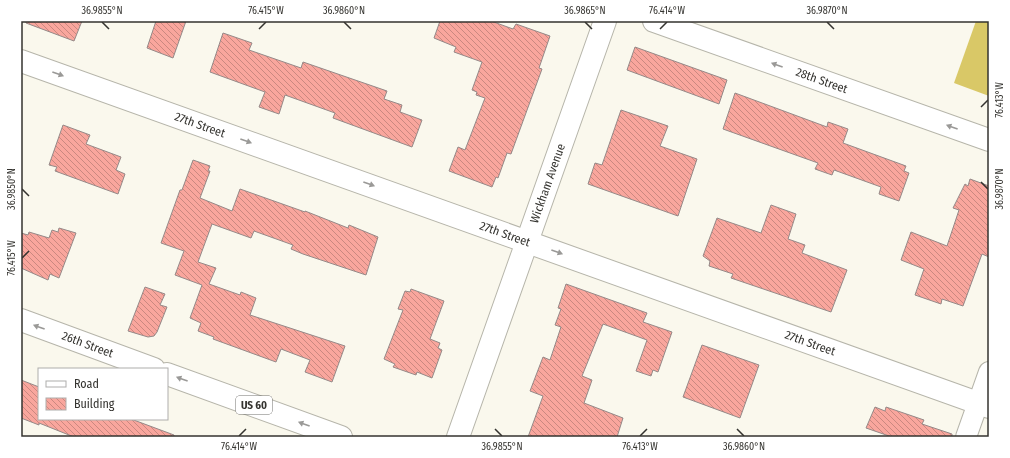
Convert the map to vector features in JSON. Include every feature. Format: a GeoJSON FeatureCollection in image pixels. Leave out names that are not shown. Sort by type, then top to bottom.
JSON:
{"type":"FeatureCollection","features":[{"type":"Feature","properties":{"kind":"main road","name":"Wickham Avenue"},"geometry":{"type":"LineString","coordinates":[[458,437],[605,21]]}},
{"type":"Feature","properties":{"kind":"main road","name":"28th Street"},"geometry":{"type":"LineString","coordinates":[[654,21],[989,140]]}},
{"type":"Feature","properties":{"kind":"main road","name":"27th Street"},"geometry":{"type":"LineString","coordinates":[[21,60],[983,405]]}},
{"type":"Feature","properties":{"kind":"main road","name":"26th Street"},"geometry":{"type":"LineString","coordinates":[[21,320],[151,368]]}},
{"type":"Feature","properties":{"kind":"main road","name":"US 60"},"geometry":{"type":"LineString","coordinates":[[168,374],[341,437]]}},
{"type":"Feature","properties":{"kind":"street"},"geometry":{"type":"LineString","coordinates":[[966,437],[983,405],[989,372]]}},
{"type":"Feature","properties":{"kind":"shaded area"},"geometry":{"type":"Polygon","coordinates":[[[976,21],[989,21],[989,96],[954,83],[976,21]]]}},
{"type":"Feature","properties":{"kind":"building"},"geometry":{"type":"Polygon","coordinates":[[[26,21],[82,21],[74,41],[26,23],[26,21]]]}},
{"type":"Feature","properties":{"kind":"building"},"geometry":{"type":"Polygon","coordinates":[[[156,21],[186,21],[173,58],[147,48],[156,21]]]}},
{"type":"Feature","properties":{"kind":"building"},"geometry":{"type":"Polygon","coordinates":[[[440,21],[491,21],[513,29],[516,24],[550,36],[539,68],[542,69],[511,154],[507,153],[498,178],[496,177],[492,187],[449,171],[458,147],[465,150],[485,98],[476,95],[477,92],[472,90],[482,62],[454,52],[456,47],[434,38],[440,21]]]}},
{"type":"Feature","properties":{"kind":"building"},"geometry":{"type":"Polygon","coordinates":[[[223,33],[252,43],[249,50],[301,68],[303,62],[387,91],[384,99],[402,105],[400,112],[422,120],[412,147],[333,118],[335,113],[285,95],[279,114],[259,107],[265,92],[210,72],[223,33]]]}},
{"type":"Feature","properties":{"kind":"building"},"geometry":{"type":"Polygon","coordinates":[[[635,47],[727,80],[719,104],[627,70],[635,47]]]}},
{"type":"Feature","properties":{"kind":"building"},"geometry":{"type":"Polygon","coordinates":[[[735,93],[827,127],[828,122],[848,129],[843,143],[906,166],[904,171],[909,173],[899,201],[879,194],[881,187],[834,170],[832,175],[815,169],[818,163],[723,129],[735,93]]]}},
{"type":"Feature","properties":{"kind":"building"},"geometry":{"type":"Polygon","coordinates":[[[621,110],[668,126],[660,146],[697,159],[678,216],[588,184],[595,163],[602,165],[621,110]]]}},
{"type":"Feature","properties":{"kind":"building"},"geometry":{"type":"Polygon","coordinates":[[[63,125],[90,135],[86,144],[121,157],[116,170],[125,174],[118,194],[55,171],[57,167],[49,165],[63,125]]]}},
{"type":"Feature","properties":{"kind":"building"},"geometry":{"type":"Polygon","coordinates":[[[193,160],[210,166],[208,171],[210,171],[200,198],[232,211],[240,189],[305,211],[348,228],[349,225],[378,237],[366,275],[303,254],[291,249],[293,245],[254,231],[251,238],[212,224],[198,262],[216,268],[209,284],[240,295],[241,292],[256,298],[250,315],[345,346],[332,382],[305,372],[310,360],[281,349],[276,362],[213,339],[214,337],[198,331],[201,323],[190,318],[202,285],[175,275],[184,251],[161,243],[180,190],[182,190],[193,160]]]}},
{"type":"Feature","properties":{"kind":"building"},"geometry":{"type":"Polygon","coordinates":[[[970,179],[989,186],[989,257],[982,254],[963,306],[942,299],[941,304],[915,295],[924,269],[901,260],[911,232],[947,246],[959,210],[953,208],[965,184],[968,186],[970,179]]]}},
{"type":"Feature","properties":{"kind":"building"},"geometry":{"type":"Polygon","coordinates":[[[771,205],[796,214],[788,239],[805,245],[802,253],[847,270],[831,312],[731,278],[733,274],[709,266],[710,261],[703,256],[717,218],[761,233],[771,205]]]}},
{"type":"Feature","properties":{"kind":"building"},"geometry":{"type":"Polygon","coordinates":[[[59,228],[76,233],[59,278],[50,274],[48,280],[21,268],[21,233],[28,235],[29,232],[49,238],[52,230],[58,232],[59,228]]]}},
{"type":"Feature","properties":{"kind":"building"},"geometry":{"type":"Polygon","coordinates":[[[566,284],[647,313],[643,322],[672,332],[658,372],[653,370],[651,376],[636,371],[647,340],[603,324],[582,376],[592,380],[584,403],[623,418],[617,437],[528,437],[543,396],[530,391],[543,357],[550,360],[561,327],[555,325],[561,309],[558,308],[566,284]]]}},
{"type":"Feature","properties":{"kind":"building"},"geometry":{"type":"Polygon","coordinates":[[[145,287],[165,294],[160,305],[167,307],[157,332],[154,336],[148,337],[128,331],[145,287]]]}},
{"type":"Feature","properties":{"kind":"building"},"geometry":{"type":"Polygon","coordinates":[[[411,289],[444,301],[430,339],[440,343],[438,348],[442,350],[432,378],[417,372],[416,375],[393,367],[395,364],[384,359],[403,310],[398,309],[405,291],[410,292],[411,289]]]}},
{"type":"Feature","properties":{"kind":"building"},"geometry":{"type":"Polygon","coordinates":[[[702,345],[759,365],[740,418],[683,397],[702,345]]]}},
{"type":"Feature","properties":{"kind":"building"},"geometry":{"type":"Polygon","coordinates":[[[21,380],[38,387],[38,420],[134,420],[174,435],[174,437],[74,437],[39,423],[39,425],[21,418],[21,380]]]}},
{"type":"Feature","properties":{"kind":"building"},"geometry":{"type":"Polygon","coordinates":[[[875,407],[885,411],[886,407],[924,420],[922,424],[952,434],[952,437],[892,437],[866,428],[875,407]]]}}]}
